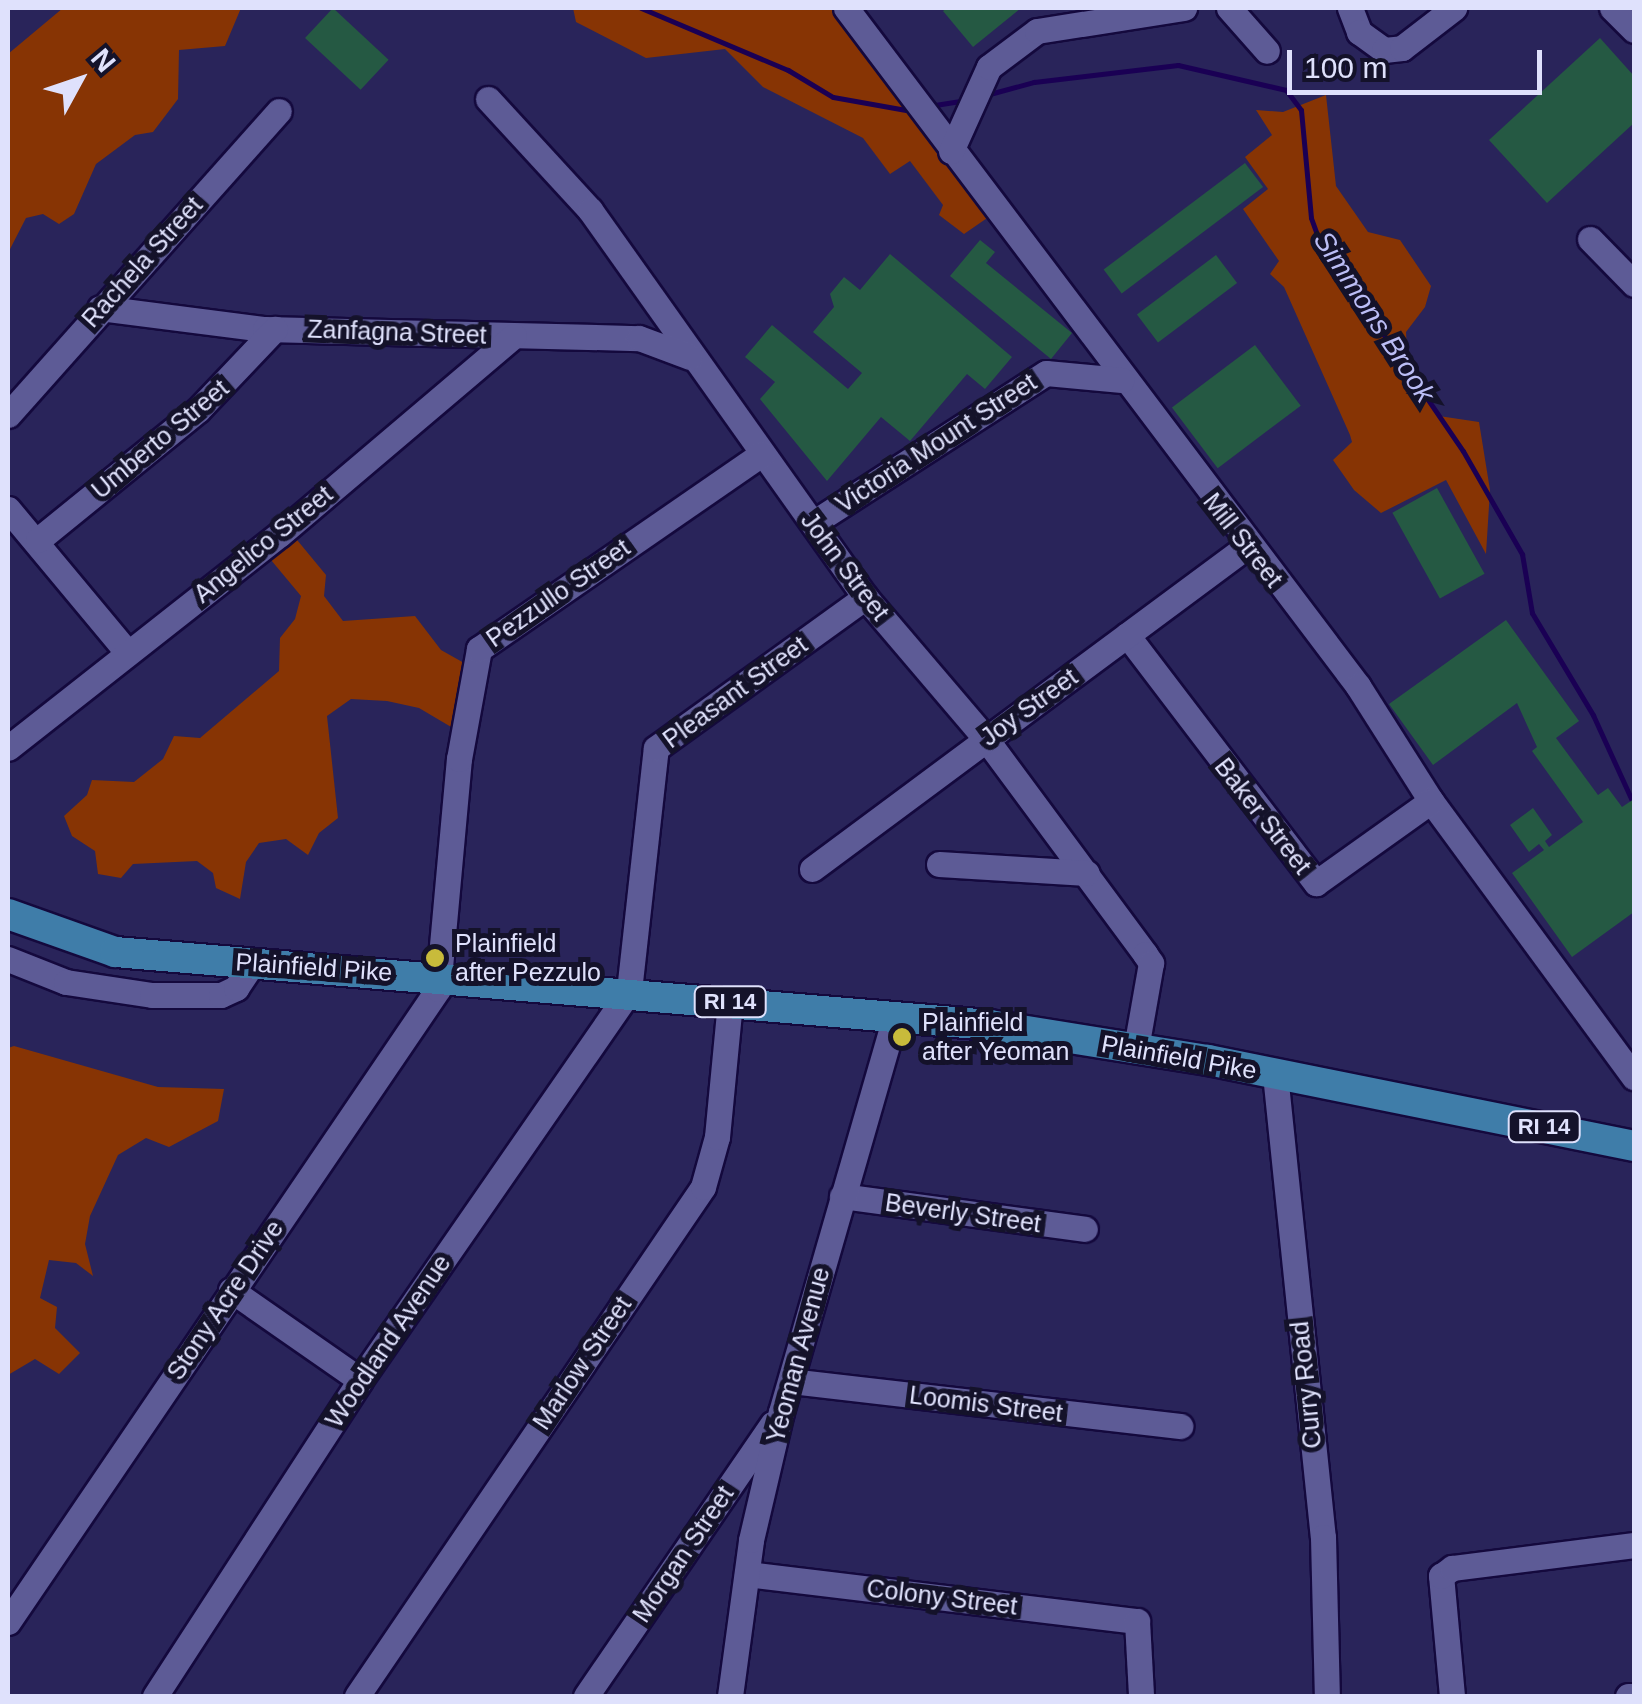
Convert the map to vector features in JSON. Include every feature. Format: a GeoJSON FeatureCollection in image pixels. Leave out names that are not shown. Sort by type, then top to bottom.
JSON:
{"type":"FeatureCollection","features":[{"type":"Feature","properties":{"kind":"main road","name":"Plainfield Pike"},"geometry":{"type":"LineString","coordinates":[[8,914],[116,952],[628,991],[894,1020],[989,1025],[1275,1074],[1634,1146]]}},
{"type":"Feature","properties":{"kind":"street","name":"Mill Street"},"geometry":{"type":"LineString","coordinates":[[846,8],[951,151],[1046,270],[1122,380],[1246,546],[1358,686],[1431,801],[1634,1077]]}},
{"type":"Feature","properties":{"kind":"street"},"geometry":{"type":"LineString","coordinates":[[951,151],[989,67],[1036,30],[1184,8]]}},
{"type":"Feature","properties":{"kind":"street"},"geometry":{"type":"LineString","coordinates":[[1230,8],[1267,52]]}},
{"type":"Feature","properties":{"kind":"street"},"geometry":{"type":"LineString","coordinates":[[1350,8],[1360,32],[1384,50],[1402,48],[1454,8]]}},
{"type":"Feature","properties":{"kind":"street"},"geometry":{"type":"LineString","coordinates":[[1612,8],[1634,30]]}},
{"type":"Feature","properties":{"kind":"street","name":"John Street"},"geometry":{"type":"LineString","coordinates":[[488,99],[590,210],[690,357],[865,598],[986,738],[1151,963],[1136,1048]]}},
{"type":"Feature","properties":{"kind":"street","name":"Rachela Street"},"geometry":{"type":"LineString","coordinates":[[8,414],[279,111]]}},
{"type":"Feature","properties":{"kind":"street"},"geometry":{"type":"LineString","coordinates":[[1590,239],[1634,284]]}},
{"type":"Feature","properties":{"kind":"street","name":"Zanfagna Street"},"geometry":{"type":"LineString","coordinates":[[100,308],[275,328],[639,338],[690,357]]}},
{"type":"Feature","properties":{"kind":"street","name":"Umberto Street"},"geometry":{"type":"LineString","coordinates":[[38,540],[198,410],[275,328]]}},
{"type":"Feature","properties":{"kind":"street","name":"Angelico Street"},"geometry":{"type":"LineString","coordinates":[[8,748],[279,535],[514,336]]}},
{"type":"Feature","properties":{"kind":"street","name":"Victoria Mount Street"},"geometry":{"type":"LineString","coordinates":[[813,523],[1046,373],[1122,380]]}},
{"type":"Feature","properties":{"kind":"street","name":"Pezzullo Street"},"geometry":{"type":"LineString","coordinates":[[439,976],[459,759],[478,649],[762,454]]}},
{"type":"Feature","properties":{"kind":"street"},"geometry":{"type":"LineString","coordinates":[[8,508],[127,652]]}},
{"type":"Feature","properties":{"kind":"street","name":"Joy Street"},"geometry":{"type":"LineString","coordinates":[[812,869],[1246,546]]}},
{"type":"Feature","properties":{"kind":"street","name":"Pleasant Street"},"geometry":{"type":"LineString","coordinates":[[628,991],[656,748],[865,598]]}},
{"type":"Feature","properties":{"kind":"street","name":"Baker Street"},"geometry":{"type":"LineString","coordinates":[[1128,635],[1316,883],[1431,801]]}},
{"type":"Feature","properties":{"kind":"street"},"geometry":{"type":"LineString","coordinates":[[939,864],[1087,874]]}},
{"type":"Feature","properties":{"kind":"street"},"geometry":{"type":"LineString","coordinates":[[8,959],[66,982],[152,995],[221,995],[236,988],[253,962]]}},
{"type":"Feature","properties":{"kind":"street","name":"Stony Acre Drive"},"geometry":{"type":"LineString","coordinates":[[8,1622],[438,989],[439,976]]}},
{"type":"Feature","properties":{"kind":"street","name":"Woodland Avenue"},"geometry":{"type":"LineString","coordinates":[[155,1696],[360,1380],[628,991]]}},
{"type":"Feature","properties":{"kind":"street","name":"Marlow Street"},"geometry":{"type":"LineString","coordinates":[[358,1696],[703,1187],[717,1137],[730,1002]]}},
{"type":"Feature","properties":{"kind":"street","name":"Yeoman Avenue"},"geometry":{"type":"LineString","coordinates":[[730,1696],[747,1574],[780,1412],[894,1020]]}},
{"type":"Feature","properties":{"kind":"street","name":"Curry Road"},"geometry":{"type":"LineString","coordinates":[[1275,1074],[1323,1537],[1327,1696]]}},
{"type":"Feature","properties":{"kind":"street","name":"Beverly Street"},"geometry":{"type":"LineString","coordinates":[[842,1196],[1084,1229]]}},
{"type":"Feature","properties":{"kind":"street"},"geometry":{"type":"LineString","coordinates":[[231,1290],[360,1380]]}},
{"type":"Feature","properties":{"kind":"street","name":"Loomis Street"},"geometry":{"type":"LineString","coordinates":[[791,1381],[1180,1426]]}},
{"type":"Feature","properties":{"kind":"street","name":"Morgan Street"},"geometry":{"type":"LineString","coordinates":[[586,1696],[780,1412]]}},
{"type":"Feature","properties":{"kind":"street"},"geometry":{"type":"LineString","coordinates":[[1452,1696],[1441,1576],[1452,1568],[1634,1546]]}},
{"type":"Feature","properties":{"kind":"street","name":"Colony Street"},"geometry":{"type":"LineString","coordinates":[[747,1574],[1137,1621],[1140,1696]]}},
{"type":"Feature","properties":{"kind":"shaded area"},"geometry":{"type":"Polygon","coordinates":[[[63,8],[241,8],[225,46],[179,50],[178,99],[153,132],[135,135],[96,164],[74,214],[59,224],[43,214],[26,218],[8,253],[8,54],[63,8]]]}},
{"type":"Feature","properties":{"kind":"shaded area"},"geometry":{"type":"Polygon","coordinates":[[[573,8],[847,8],[993,214],[964,234],[939,215],[943,205],[910,161],[890,174],[863,138],[763,87],[725,49],[646,58],[576,22],[573,8]]]}},
{"type":"Feature","properties":{"kind":"shaded area"},"geometry":{"type":"Polygon","coordinates":[[[1326,95],[1336,186],[1368,232],[1400,240],[1431,286],[1425,307],[1406,332],[1408,371],[1439,416],[1479,422],[1490,490],[1486,554],[1446,480],[1381,513],[1354,490],[1333,460],[1352,442],[1350,435],[1284,287],[1270,274],[1279,261],[1243,209],[1268,189],[1245,157],[1272,135],[1256,110],[1283,112],[1326,95]]]}},
{"type":"Feature","properties":{"kind":"shaded area"},"geometry":{"type":"Polygon","coordinates":[[[288,529],[326,575],[324,596],[343,621],[415,616],[441,650],[473,668],[463,734],[419,708],[387,701],[351,699],[327,716],[338,818],[319,833],[308,855],[286,839],[259,843],[246,862],[240,899],[216,888],[213,873],[197,861],[133,864],[121,878],[98,874],[95,851],[72,836],[64,816],[87,795],[92,780],[134,782],[163,759],[174,736],[200,738],[279,671],[280,638],[295,619],[301,596],[261,548],[288,529]]]}},
{"type":"Feature","properties":{"kind":"shaded area"},"geometry":{"type":"Polygon","coordinates":[[[14,1046],[158,1087],[224,1089],[218,1121],[169,1147],[146,1138],[118,1155],[90,1216],[85,1244],[93,1276],[76,1263],[49,1260],[40,1298],[57,1307],[55,1328],[80,1353],[59,1374],[35,1359],[8,1375],[8,1048],[14,1046]]]}},
{"type":"Feature","properties":{"kind":"building"},"geometry":{"type":"Polygon","coordinates":[[[333,8],[389,60],[361,90],[305,38],[333,8]]]}},
{"type":"Feature","properties":{"kind":"building"},"geometry":{"type":"Polygon","coordinates":[[[1021,8],[973,47],[943,11],[1021,8]]]}},
{"type":"Feature","properties":{"kind":"building"},"geometry":{"type":"Polygon","coordinates":[[[1600,38],[1634,76],[1634,123],[1547,203],[1489,140],[1600,38]]]}},
{"type":"Feature","properties":{"kind":"building"},"geometry":{"type":"Polygon","coordinates":[[[1245,163],[1263,187],[1122,293],[1104,270],[1245,163]]]}},
{"type":"Feature","properties":{"kind":"building"},"geometry":{"type":"Polygon","coordinates":[[[980,240],[995,252],[986,263],[1072,333],[1051,359],[950,276],[980,240]]]}},
{"type":"Feature","properties":{"kind":"building"},"geometry":{"type":"Polygon","coordinates":[[[890,254],[1012,357],[985,389],[967,374],[910,441],[881,417],[827,481],[760,399],[775,382],[745,357],[772,325],[848,389],[862,373],[813,332],[834,307],[830,294],[844,277],[860,290],[890,254]]]}},
{"type":"Feature","properties":{"kind":"building"},"geometry":{"type":"Polygon","coordinates":[[[1216,255],[1237,283],[1158,343],[1137,315],[1216,255]]]}},
{"type":"Feature","properties":{"kind":"building"},"geometry":{"type":"Polygon","coordinates":[[[1255,345],[1301,406],[1218,468],[1172,408],[1255,345]]]}},
{"type":"Feature","properties":{"kind":"building"},"geometry":{"type":"Polygon","coordinates":[[[1437,488],[1485,574],[1440,598],[1392,513],[1437,488]]]}},
{"type":"Feature","properties":{"kind":"building"},"geometry":{"type":"Polygon","coordinates":[[[1506,620],[1579,721],[1556,738],[1598,795],[1608,788],[1622,807],[1634,799],[1634,912],[1572,957],[1512,873],[1544,850],[1539,844],[1529,852],[1510,825],[1533,808],[1552,835],[1545,841],[1549,847],[1583,822],[1532,751],[1537,747],[1517,703],[1433,765],[1389,704],[1506,620]]]}},
{"type":"Feature","properties":{"kind":"waterway","name":"Simmons Brook"},"geometry":{"type":"LineString","coordinates":[[641,8],[788,70],[833,97],[906,110]]}},
{"type":"Feature","properties":{"kind":"waterway","name":"Simmons Brook"},"geometry":{"type":"LineString","coordinates":[[986,95],[1034,82],[1178,65],[1286,90],[1301,110],[1311,218],[1319,240],[1463,451],[1522,554],[1532,613],[1593,715],[1634,805]]}},
{"type":"Feature","properties":{"kind":"waterway","name":"Simmons Brook"},"geometry":{"type":"LineString","coordinates":[[935,105],[959,101]]}},
{"type":"Feature","properties":{"kind":"place","name":"Plainfield after Pezzulo"},"geometry":{"type":"Point","coordinates":[435,958]}},
{"type":"Feature","properties":{"kind":"place","name":"Plainfield after Yeoman"},"geometry":{"type":"Point","coordinates":[902,1037]}}]}
